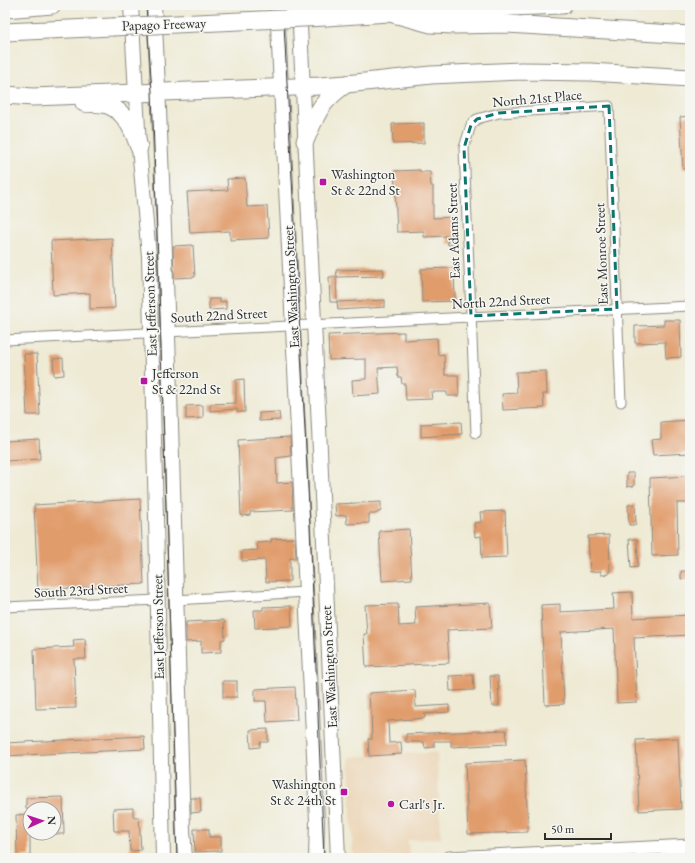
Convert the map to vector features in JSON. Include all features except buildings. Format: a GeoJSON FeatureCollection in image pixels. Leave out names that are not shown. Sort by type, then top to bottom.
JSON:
{"type":"FeatureCollection","features":[{"type":"Feature","properties":{"kind":"highway"},"geometry":{"type":"LineString","coordinates":[[5,8],[52,5]]}},
{"type":"Feature","properties":{"kind":"highway","name":"Papago Freeway"},"geometry":{"type":"LineString","coordinates":[[5,32],[563,5]]}},
{"type":"Feature","properties":{"kind":"highway"},"geometry":{"type":"LineString","coordinates":[[390,13],[431,24],[507,24],[690,35]]}},
{"type":"Feature","properties":{"kind":"highway"},"geometry":{"type":"LineString","coordinates":[[5,95],[33,97],[303,87],[431,75],[522,70],[690,78]]}},
{"type":"Feature","properties":{"kind":"highway"},"geometry":{"type":"LineString","coordinates":[[305,141],[317,112],[333,93],[346,84]]}},
{"type":"Feature","properties":{"kind":"highway"},"geometry":{"type":"LineString","coordinates":[[59,96],[81,103],[103,104],[118,111],[130,125],[139,147]]}},
{"type":"Feature","properties":{"kind":"highway"},"geometry":{"type":"LineString","coordinates":[[5,104],[33,97]]}},
{"type":"Feature","properties":{"kind":"main road","name":"East Jefferson Street"},"geometry":{"type":"LineString","coordinates":[[131,5],[139,147],[148,249],[158,600],[163,858]]}},
{"type":"Feature","properties":{"kind":"main road","name":"East Jefferson Street"},"geometry":{"type":"LineString","coordinates":[[154,5],[159,92],[168,332],[185,858]]}},
{"type":"Feature","properties":{"kind":"main road","name":"East Washington Street"},"geometry":{"type":"LineString","coordinates":[[277,5],[317,821],[316,858]]}},
{"type":"Feature","properties":{"kind":"main road","name":"East Washington Street"},"geometry":{"type":"LineString","coordinates":[[299,5],[338,858]]}},
{"type":"Feature","properties":{"kind":"main road","name":"East Washington Street"},"geometry":{"type":"LineString","coordinates":[[305,569],[310,526],[320,476]]}},
{"type":"Feature","properties":{"kind":"main road","name":"East Jefferson Street"},"geometry":{"type":"LineString","coordinates":[[161,747],[177,643]]}},
{"type":"Feature","properties":{"kind":"main road"},"geometry":{"type":"LineString","coordinates":[[449,858],[630,853],[690,846]]}},
{"type":"Feature","properties":{"kind":"street","name":"North 21st Place"},"geometry":{"type":"LineString","coordinates":[[471,125],[477,119],[499,113],[609,106]]}},
{"type":"Feature","properties":{"kind":"street","name":"East Monroe Street"},"geometry":{"type":"LineString","coordinates":[[609,106],[621,402]]}},
{"type":"Feature","properties":{"kind":"street","name":"East Adams Street"},"geometry":{"type":"LineString","coordinates":[[471,125],[464,148],[476,433]]}},
{"type":"Feature","properties":{"kind":"street","name":"North 22nd Street"},"geometry":{"type":"LineString","coordinates":[[314,324],[690,306]]}},
{"type":"Feature","properties":{"kind":"street","name":"South 22nd Street"},"geometry":{"type":"LineString","coordinates":[[5,340],[314,324]]}},
{"type":"Feature","properties":{"kind":"street"},"geometry":{"type":"LineString","coordinates":[[176,600],[306,592]]}},
{"type":"Feature","properties":{"kind":"street","name":"South 23rd Street"},"geometry":{"type":"LineString","coordinates":[[5,608],[158,600]]}},
{"type":"Feature","properties":{"kind":"highlighted area"},"geometry":{"type":"Polygon","coordinates":[[[609,106],[617,309],[471,316],[464,148],[471,125],[477,119],[499,113],[609,106]]]}},
{"type":"Feature","properties":{"kind":"shaded area"},"geometry":{"type":"Polygon","coordinates":[[[437,752],[441,838],[408,840],[409,858],[353,858],[349,757],[437,752]]]}},
{"type":"Feature","properties":{"kind":"tram line"},"geometry":{"type":"LineString","coordinates":[[146,5],[152,92],[177,858]]}},
{"type":"Feature","properties":{"kind":"tram line"},"geometry":{"type":"LineString","coordinates":[[283,5],[310,526],[324,858]]}},
{"type":"Feature","properties":{"kind":"place","name":"Washington St & 22nd St"},"geometry":{"type":"Point","coordinates":[323,182]}},
{"type":"Feature","properties":{"kind":"place","name":"Jefferson St & 22nd St"},"geometry":{"type":"Point","coordinates":[144,381]}},
{"type":"Feature","properties":{"kind":"place","name":"Washington St & 24th St"},"geometry":{"type":"Point","coordinates":[344,792]}},
{"type":"Feature","properties":{"kind":"place","name":"Carl's Jr."},"geometry":{"type":"Point","coordinates":[391,804]}}]}
